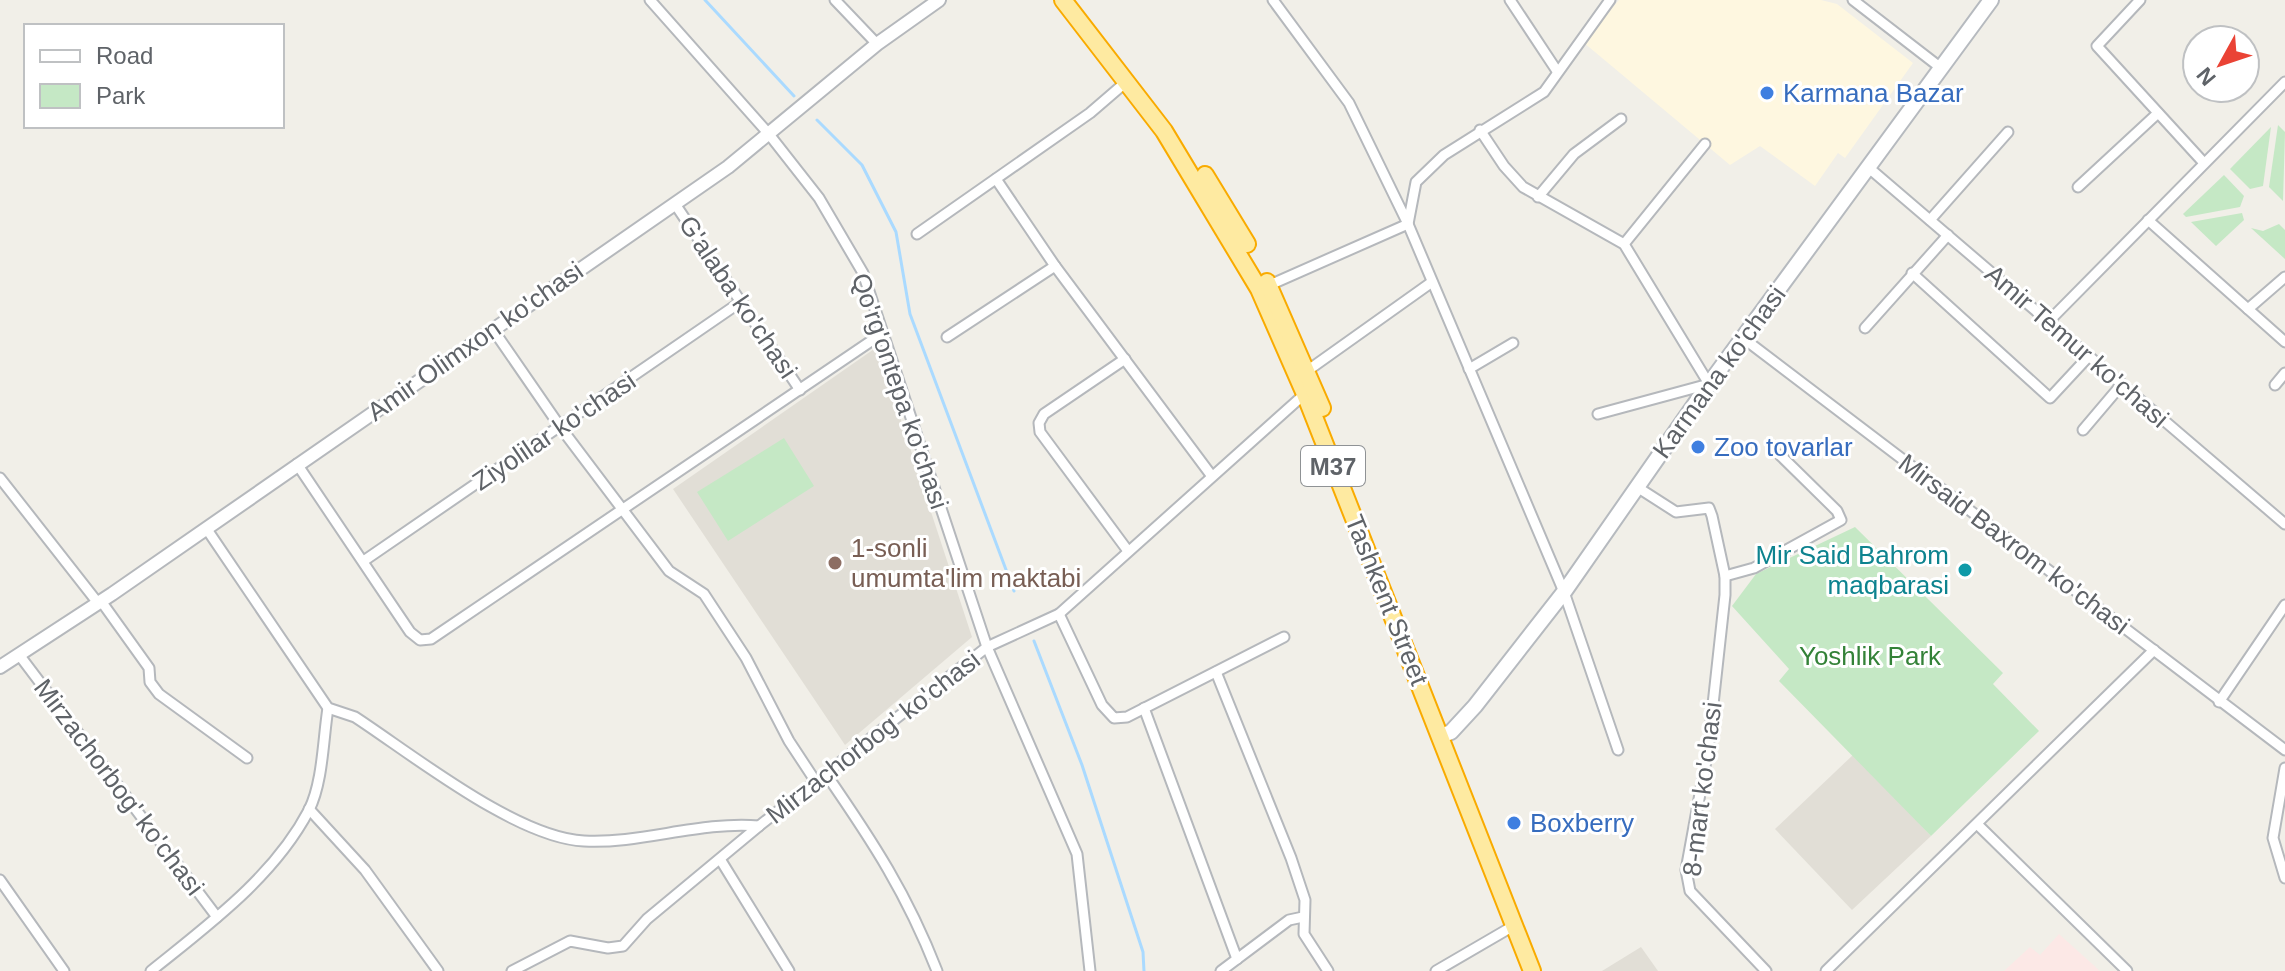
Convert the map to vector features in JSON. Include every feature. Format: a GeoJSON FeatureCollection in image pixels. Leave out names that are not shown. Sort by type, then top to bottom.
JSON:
{"type":"FeatureCollection","features":[{"type":"Feature","properties":{"kind":"highway","name":"Tashkent Street"},"geometry":{"type":"LineString","coordinates":[[1063,0],[1172,144],[1264,288],[1307,371],[1309,390]]}},
{"type":"Feature","properties":{"kind":"highway","name":"Tashkent Street"},"geometry":{"type":"LineString","coordinates":[[1077,0],[1172,125],[1225,206],[1309,390],[1544,971]]}},
{"type":"Feature","properties":{"kind":"highway","name":"Tashkent Street"},"geometry":{"type":"LineString","coordinates":[[1446,734],[1532,971]]}},
{"type":"Feature","properties":{"kind":"main road","name":"Karmana ko'chasi"},"geometry":{"type":"LineString","coordinates":[[1446,734],[1564,592],[1709,384],[1991,0]]}},
{"type":"Feature","properties":{"kind":"street","name":"Qo'rg'ontepa ko'chasi"},"geometry":{"type":"LineString","coordinates":[[650,0],[768,133],[819,198],[863,273],[987,647],[1077,854],[1090,971]]}},
{"type":"Feature","properties":{"kind":"street"},"geometry":{"type":"LineString","coordinates":[[835,0],[877,44]]}},
{"type":"Feature","properties":{"kind":"street","name":"Amir Olimxon ko'chasi"},"geometry":{"type":"LineString","coordinates":[[0,667],[99,602],[728,167],[877,44],[939,0]]}},
{"type":"Feature","properties":{"kind":"street"},"geometry":{"type":"LineString","coordinates":[[1275,0],[1349,103],[1408,224],[1564,592],[1618,750]]}},
{"type":"Feature","properties":{"kind":"street"},"geometry":{"type":"LineString","coordinates":[[1510,0],[1557,71]]}},
{"type":"Feature","properties":{"kind":"street"},"geometry":{"type":"LineString","coordinates":[[1408,224],[1416,182],[1444,155],[1544,92],[1610,0]]}},
{"type":"Feature","properties":{"kind":"street"},"geometry":{"type":"LineString","coordinates":[[1853,0],[1941,68]]}},
{"type":"Feature","properties":{"kind":"street"},"geometry":{"type":"LineString","coordinates":[[2140,0],[2097,46],[2204,163]]}},
{"type":"Feature","properties":{"kind":"street"},"geometry":{"type":"LineString","coordinates":[[917,234],[1090,113],[1126,82]]}},
{"type":"Feature","properties":{"kind":"street"},"geometry":{"type":"LineString","coordinates":[[2049,321],[2285,82]]}},
{"type":"Feature","properties":{"kind":"street"},"geometry":{"type":"LineString","coordinates":[[2078,187],[2158,113]]}},
{"type":"Feature","properties":{"kind":"street"},"geometry":{"type":"LineString","coordinates":[[1538,197],[1574,154],[1621,119]]}},
{"type":"Feature","properties":{"kind":"street"},"geometry":{"type":"LineString","coordinates":[[1480,130],[1504,166],[1538,197],[1624,244],[1709,384],[1598,414]]}},
{"type":"Feature","properties":{"kind":"street"},"geometry":{"type":"LineString","coordinates":[[1930,220],[2008,132]]}},
{"type":"Feature","properties":{"kind":"street"},"geometry":{"type":"LineString","coordinates":[[1624,244],[1705,144]]}},
{"type":"Feature","properties":{"kind":"street","name":"Amir Temur ko'chasi"},"geometry":{"type":"LineString","coordinates":[[1869,168],[2285,524]]}},
{"type":"Feature","properties":{"kind":"street"},"geometry":{"type":"LineString","coordinates":[[996,179],[1055,266],[1211,475]]}},
{"type":"Feature","properties":{"kind":"street","name":"G'alaba ko'chasi"},"geometry":{"type":"LineString","coordinates":[[675,204],[800,390]]}},
{"type":"Feature","properties":{"kind":"street"},"geometry":{"type":"LineString","coordinates":[[2148,220],[2285,342]]}},
{"type":"Feature","properties":{"kind":"street"},"geometry":{"type":"LineString","coordinates":[[1264,288],[1408,224]]}},
{"type":"Feature","properties":{"kind":"street"},"geometry":{"type":"LineString","coordinates":[[1865,328],[1948,235]]}},
{"type":"Feature","properties":{"kind":"street"},"geometry":{"type":"LineString","coordinates":[[947,337],[1055,266]]}},
{"type":"Feature","properties":{"kind":"street"},"geometry":{"type":"LineString","coordinates":[[1912,273],[2050,398],[2089,356]]}},
{"type":"Feature","properties":{"kind":"street"},"geometry":{"type":"LineString","coordinates":[[2248,309],[2285,277]]}},
{"type":"Feature","properties":{"kind":"street"},"geometry":{"type":"LineString","coordinates":[[1307,371],[1432,282]]}},
{"type":"Feature","properties":{"kind":"street","name":"Ziyolilar ko'chasi"},"geometry":{"type":"LineString","coordinates":[[365,560],[742,301]]}},
{"type":"Feature","properties":{"kind":"street"},"geometry":{"type":"LineString","coordinates":[[492,328],[561,428],[669,571],[704,594],[746,658],[782,728],[816,782]]}},
{"type":"Feature","properties":{"kind":"street"},"geometry":{"type":"LineString","coordinates":[[297,464],[365,560],[410,632],[420,640],[431,639],[883,333]]}},
{"type":"Feature","properties":{"kind":"street","name":"Mirsaid Baxrom ko'chasi"},"geometry":{"type":"LineString","coordinates":[[1743,338],[2285,750]]}},
{"type":"Feature","properties":{"kind":"street"},"geometry":{"type":"LineString","coordinates":[[1469,369],[1513,343]]}},
{"type":"Feature","properties":{"kind":"street"},"geometry":{"type":"LineString","coordinates":[[1125,359],[1044,414],[1039,423],[1040,432],[1128,551]]}},
{"type":"Feature","properties":{"kind":"street"},"geometry":{"type":"LineString","coordinates":[[2275,385],[2285,373]]}},
{"type":"Feature","properties":{"kind":"street"},"geometry":{"type":"LineString","coordinates":[[2083,430],[2122,384]]}},
{"type":"Feature","properties":{"kind":"street","name":"Mirzachorbog' ko'chasi"},"geometry":{"type":"LineString","coordinates":[[512,971],[570,941],[608,948],[623,946],[647,919],[759,826],[987,647],[1059,614],[1309,390]]}},
{"type":"Feature","properties":{"kind":"street"},"geometry":{"type":"LineString","coordinates":[[1725,576],[1754,568],[1841,520],[1837,511],[1780,455]]}},
{"type":"Feature","properties":{"kind":"street"},"geometry":{"type":"LineString","coordinates":[[0,478],[149,668],[150,682],[159,694],[247,758]]}},
{"type":"Feature","properties":{"kind":"street","name":"8-mart ko'chasi"},"geometry":{"type":"LineString","coordinates":[[1637,487],[1676,512],[1703,507],[1709,508],[1712,516],[1725,576],[1708,750],[1686,870],[1690,891],[1766,971]]}},
{"type":"Feature","properties":{"kind":"street"},"geometry":{"type":"LineString","coordinates":[[206,528],[328,708]]}},
{"type":"Feature","properties":{"kind":"street"},"geometry":{"type":"LineString","coordinates":[[2219,702],[2285,605]]}},
{"type":"Feature","properties":{"kind":"street"},"geometry":{"type":"LineString","coordinates":[[1059,614],[1114,718],[1127,717],[1284,637]]}},
{"type":"Feature","properties":{"kind":"street"},"geometry":{"type":"LineString","coordinates":[[1826,971],[2154,650]]}},
{"type":"Feature","properties":{"kind":"street","name":"Mirzachorbog' ko'chasi"},"geometry":{"type":"LineString","coordinates":[[20,656],[217,917]]}},
{"type":"Feature","properties":{"kind":"street"},"geometry":{"type":"LineString","coordinates":[[1216,672],[1291,858],[1305,900],[1304,934],[1328,971]]}},
{"type":"Feature","properties":{"kind":"street","name":"Mirzachorbog' ko'chasi"},"geometry":{"type":"LineString","coordinates":[[151,971],[217,917],[265,871],[309,809],[328,708],[355,717],[544,835],[585,841],[729,823],[759,826]]}},
{"type":"Feature","properties":{"kind":"street"},"geometry":{"type":"LineString","coordinates":[[1144,708],[1237,959]]}},
{"type":"Feature","properties":{"kind":"street"},"geometry":{"type":"LineString","coordinates":[[2285,768],[2273,838],[2285,878]]}},
{"type":"Feature","properties":{"kind":"street"},"geometry":{"type":"LineString","coordinates":[[826,774],[879,850],[914,911],[937,971]]}},
{"type":"Feature","properties":{"kind":"street"},"geometry":{"type":"LineString","coordinates":[[309,809],[365,870],[438,971]]}},
{"type":"Feature","properties":{"kind":"street"},"geometry":{"type":"LineString","coordinates":[[1978,825],[2127,971]]}},
{"type":"Feature","properties":{"kind":"street"},"geometry":{"type":"LineString","coordinates":[[720,859],[789,971]]}},
{"type":"Feature","properties":{"kind":"street"},"geometry":{"type":"LineString","coordinates":[[0,880],[64,971]]}},
{"type":"Feature","properties":{"kind":"street"},"geometry":{"type":"LineString","coordinates":[[1221,971],[1289,920],[1303,917]]}},
{"type":"Feature","properties":{"kind":"street"},"geometry":{"type":"LineString","coordinates":[[1436,971],[1515,925]]}},
{"type":"Feature","properties":{"kind":"street"},"geometry":{"type":"LineString","coordinates":[[163,961],[171,971]]}},
{"type":"Feature","properties":{"kind":"shaded area","name":"Karmana Bazar"},"geometry":{"type":"Polygon","coordinates":[[[1619,0],[1821,0],[1837,4],[1913,63],[1845,158],[1838,153],[1815,186],[1760,146],[1730,165],[1583,42],[1619,0]]]}},
{"type":"Feature","properties":{"kind":"shaded area","name":"1-sonli umumta'lim maktabi"},"geometry":{"type":"Polygon","coordinates":[[[877,347],[972,637],[845,745],[673,489],[877,347]]]}},
{"type":"Feature","properties":{"kind":"shaded area"},"geometry":{"type":"Polygon","coordinates":[[[1854,754],[1931,836],[1852,910],[1775,829],[1854,754]]]}},
{"type":"Feature","properties":{"kind":"shaded area"},"geometry":{"type":"Polygon","coordinates":[[[2059,934],[2100,971],[2004,971],[2030,947],[2040,955],[2059,934]]]}},
{"type":"Feature","properties":{"kind":"shaded area"},"geometry":{"type":"Polygon","coordinates":[[[1641,947],[1658,971],[1602,971],[1641,947]]]}},
{"type":"Feature","properties":{"kind":"green space"},"geometry":{"type":"Polygon","coordinates":[[[2278,125],[2285,132],[2283,201],[2269,187],[2278,125]]]}},
{"type":"Feature","properties":{"kind":"green space"},"geometry":{"type":"Polygon","coordinates":[[[2271,127],[2263,186],[2250,189],[2230,169],[2271,127]]]}},
{"type":"Feature","properties":{"kind":"green space"},"geometry":{"type":"Polygon","coordinates":[[[2224,175],[2244,196],[2240,207],[2186,217],[2183,214],[2224,175]]]}},
{"type":"Feature","properties":{"kind":"green space"},"geometry":{"type":"Polygon","coordinates":[[[2242,213],[2244,220],[2216,246],[2191,222],[2242,213]]]}},
{"type":"Feature","properties":{"kind":"green space"},"geometry":{"type":"Polygon","coordinates":[[[2279,224],[2285,230],[2285,259],[2251,228],[2263,231],[2279,224]]]}},
{"type":"Feature","properties":{"kind":"green space"},"geometry":{"type":"Polygon","coordinates":[[[784,438],[814,486],[728,541],[697,492],[784,438]]]}},
{"type":"Feature","properties":{"kind":"green space","name":"Yoshlik Park"},"geometry":{"type":"Polygon","coordinates":[[[1855,527],[2003,673],[1993,684],[2039,731],[1931,836],[1779,681],[1789,669],[1732,606],[1756,574],[1855,527]]]}},
{"type":"Feature","properties":{"kind":"waterway"},"geometry":{"type":"LineString","coordinates":[[705,0],[794,96]]}},
{"type":"Feature","properties":{"kind":"waterway"},"geometry":{"type":"LineString","coordinates":[[817,120],[862,165],[896,232],[910,314],[1014,591]]}},
{"type":"Feature","properties":{"kind":"waterway"},"geometry":{"type":"LineString","coordinates":[[1034,641],[1082,765],[1143,952],[1144,971]]}},
{"type":"Feature","properties":{"kind":"place","name":"Karmana Bazar"},"geometry":{"type":"Point","coordinates":[1767,93]}},
{"type":"Feature","properties":{"kind":"place","name":"Zoo tovarlar"},"geometry":{"type":"Point","coordinates":[1698,447]}},
{"type":"Feature","properties":{"kind":"place","name":"1-sonli umumta'lim maktabi"},"geometry":{"type":"Point","coordinates":[835,563]}},
{"type":"Feature","properties":{"kind":"place","name":"Mir Said Bahrom maqbarasi"},"geometry":{"type":"Point","coordinates":[1965,570]}},
{"type":"Feature","properties":{"kind":"place","name":"Boxberry"},"geometry":{"type":"Point","coordinates":[1514,823]}}]}
